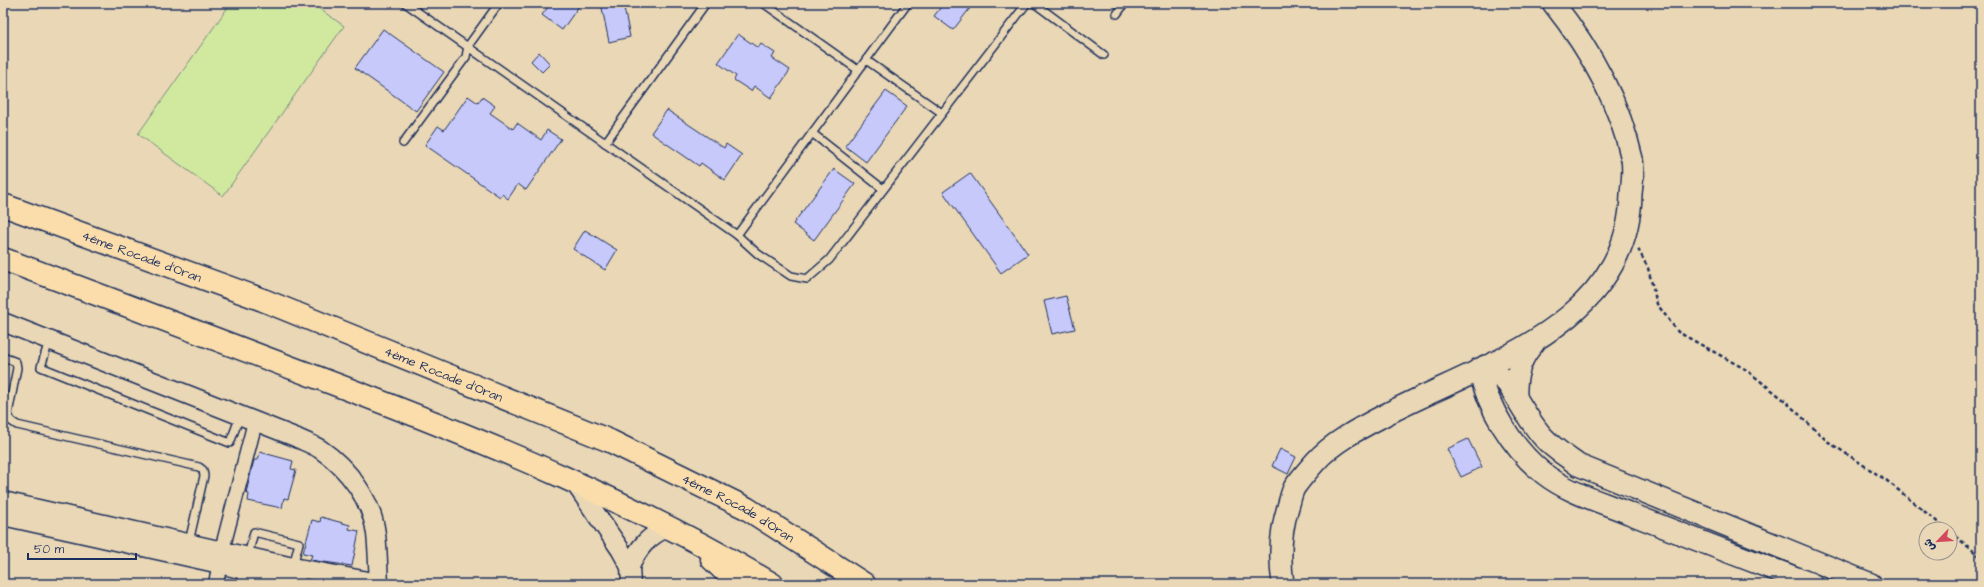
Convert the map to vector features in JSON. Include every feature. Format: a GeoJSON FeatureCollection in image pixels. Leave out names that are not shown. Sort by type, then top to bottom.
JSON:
{"type":"FeatureCollection","features":[{"type":"Feature","properties":{"kind":"highway","name":"4ème Rocade d'Oran"},"geometry":{"type":"LineString","coordinates":[[3,205],[263,300],[610,441],[746,508],[864,584]]}},
{"type":"Feature","properties":{"kind":"highway"},"geometry":{"type":"LineString","coordinates":[[3,259],[396,407],[573,481],[674,529],[772,584]]}},
{"type":"Feature","properties":{"kind":"highway"},"geometry":{"type":"LineString","coordinates":[[674,529],[721,566],[738,584]]}},
{"type":"Feature","properties":{"kind":"main road"},"geometry":{"type":"LineString","coordinates":[[1282,584],[1279,560],[1282,525],[1294,489],[1317,459],[1345,438],[1370,423],[1512,354],[1560,325],[1585,302],[1608,275],[1624,242],[1631,206],[1632,161],[1603,78],[1575,31],[1553,3]]}},
{"type":"Feature","properties":{"kind":"main road"},"geometry":{"type":"LineString","coordinates":[[1516,396],[1516,386],[1520,365],[1530,347],[1537,339]]}},
{"type":"Feature","properties":{"kind":"main road"},"geometry":{"type":"LineString","coordinates":[[1482,368],[1502,378],[1516,396],[1533,425],[1544,438],[1555,449],[1578,465],[1871,584]]}},
{"type":"Feature","properties":{"kind":"main road"},"geometry":{"type":"LineString","coordinates":[[1482,368],[1489,401],[1503,426],[1530,461],[1558,483],[1812,584]]}},
{"type":"Feature","properties":{"kind":"main road"},"geometry":{"type":"LineString","coordinates":[[1440,388],[1467,391],[1489,401]]}},
{"type":"Feature","properties":{"kind":"street"},"geometry":{"type":"LineString","coordinates":[[3,322],[50,339],[319,448],[340,464],[357,485],[369,508],[376,534],[379,583],[291,579],[245,570],[189,542],[3,501]]}},
{"type":"Feature","properties":{"kind":"street"},"geometry":{"type":"LineString","coordinates":[[216,584],[248,419]]}},
{"type":"Feature","properties":{"kind":"street"},"geometry":{"type":"LineString","coordinates":[[573,481],[601,520],[630,576]]}},
{"type":"Feature","properties":{"kind":"street"},"geometry":{"type":"LineString","coordinates":[[3,516],[221,557]]}},
{"type":"Feature","properties":{"kind":"street"},"geometry":{"type":"LineString","coordinates":[[630,576],[635,554],[644,542],[655,533],[674,529]]}},
{"type":"Feature","properties":{"kind":"lane"},"geometry":{"type":"LineString","coordinates":[[405,3],[737,235],[758,254],[791,276],[807,279],[829,260],[1027,3]]}},
{"type":"Feature","properties":{"kind":"lane"},"geometry":{"type":"LineString","coordinates":[[403,143],[466,57],[468,46],[499,3]]}},
{"type":"Feature","properties":{"kind":"lane"},"geometry":{"type":"LineString","coordinates":[[605,143],[706,3]]}},
{"type":"Feature","properties":{"kind":"lane"},"geometry":{"type":"LineString","coordinates":[[763,3],[858,70]]}},
{"type":"Feature","properties":{"kind":"lane"},"geometry":{"type":"LineString","coordinates":[[737,235],[908,3]]}},
{"type":"Feature","properties":{"kind":"lane"},"geometry":{"type":"LineString","coordinates":[[1034,3],[1104,55]]}},
{"type":"Feature","properties":{"kind":"lane"},"geometry":{"type":"LineString","coordinates":[[1117,14],[1125,3]]}},
{"type":"Feature","properties":{"kind":"lane"},"geometry":{"type":"LineString","coordinates":[[866,60],[942,114]]}},
{"type":"Feature","properties":{"kind":"lane"},"geometry":{"type":"LineString","coordinates":[[812,133],[883,189]]}},
{"type":"Feature","properties":{"kind":"lane"},"geometry":{"type":"LineString","coordinates":[[50,339],[41,367],[230,443],[248,419]]}},
{"type":"Feature","properties":{"kind":"lane"},"geometry":{"type":"LineString","coordinates":[[3,357],[16,362],[17,368],[8,414],[10,421],[17,425],[199,467],[203,470],[204,476],[189,542]]}},
{"type":"Feature","properties":{"kind":"lane"},"geometry":{"type":"LineString","coordinates":[[245,570],[254,532],[299,543],[291,579]]}},
{"type":"Feature","properties":{"kind":"path"},"geometry":{"type":"LineString","coordinates":[[1624,242],[1636,246],[1641,253],[1648,268],[1657,304],[1678,332],[1745,369],[1782,399],[1828,442],[1886,480],[1936,521]]}},
{"type":"Feature","properties":{"kind":"path"},"geometry":{"type":"LineString","coordinates":[[1958,538],[1981,557]]}},
{"type":"Feature","properties":{"kind":"green space"},"geometry":{"type":"Polygon","coordinates":[[[231,3],[311,3],[344,26],[223,196],[138,134],[231,3]]]}},
{"type":"Feature","properties":{"kind":"building"},"geometry":{"type":"Polygon","coordinates":[[[551,3],[581,3],[562,30],[542,15],[551,3]]]}},
{"type":"Feature","properties":{"kind":"building"},"geometry":{"type":"Polygon","coordinates":[[[601,3],[623,3],[630,37],[609,42],[601,3]]]}},
{"type":"Feature","properties":{"kind":"building"},"geometry":{"type":"Polygon","coordinates":[[[944,3],[974,3],[953,30],[934,16],[944,3]]]}},
{"type":"Feature","properties":{"kind":"building"},"geometry":{"type":"Polygon","coordinates":[[[383,29],[444,72],[416,111],[355,68],[383,29]]]}},
{"type":"Feature","properties":{"kind":"building"},"geometry":{"type":"Polygon","coordinates":[[[738,34],[758,48],[761,44],[775,53],[772,58],[790,70],[771,98],[754,86],[751,91],[734,80],[736,76],[718,63],[738,34]]]}},
{"type":"Feature","properties":{"kind":"building"},"geometry":{"type":"Polygon","coordinates":[[[539,52],[550,64],[542,72],[531,61],[539,52]]]}},
{"type":"Feature","properties":{"kind":"building"},"geometry":{"type":"Polygon","coordinates":[[[886,91],[907,106],[866,162],[845,146],[886,91]]]}},
{"type":"Feature","properties":{"kind":"building"},"geometry":{"type":"Polygon","coordinates":[[[468,96],[478,103],[482,97],[495,106],[490,113],[513,129],[517,123],[541,140],[547,130],[561,139],[526,190],[518,184],[508,199],[502,194],[500,197],[425,145],[438,126],[444,130],[468,96]]]}},
{"type":"Feature","properties":{"kind":"building"},"geometry":{"type":"Polygon","coordinates":[[[667,110],[724,148],[726,144],[742,155],[725,180],[701,163],[699,166],[651,133],[667,110]]]}},
{"type":"Feature","properties":{"kind":"building"},"geometry":{"type":"Polygon","coordinates":[[[834,169],[855,184],[814,240],[793,224],[834,169]]]}},
{"type":"Feature","properties":{"kind":"building"},"geometry":{"type":"Polygon","coordinates":[[[970,173],[1028,254],[1001,273],[943,192],[970,173]]]}},
{"type":"Feature","properties":{"kind":"building"},"geometry":{"type":"Polygon","coordinates":[[[585,230],[617,250],[605,270],[573,249],[585,230]]]}},
{"type":"Feature","properties":{"kind":"building"},"geometry":{"type":"Polygon","coordinates":[[[1066,296],[1075,329],[1052,334],[1044,301],[1066,296]]]}},
{"type":"Feature","properties":{"kind":"building"},"geometry":{"type":"Polygon","coordinates":[[[1468,439],[1482,467],[1461,477],[1447,449],[1468,439]]]}},
{"type":"Feature","properties":{"kind":"building"},"geometry":{"type":"Polygon","coordinates":[[[1280,449],[1296,457],[1288,474],[1272,466],[1280,449]]]}},
{"type":"Feature","properties":{"kind":"building"},"geometry":{"type":"Polygon","coordinates":[[[260,452],[293,461],[291,469],[296,470],[288,499],[284,498],[282,508],[248,501],[249,494],[246,493],[254,460],[258,460],[260,452]]]}},
{"type":"Feature","properties":{"kind":"building"},"geometry":{"type":"Polygon","coordinates":[[[321,517],[350,525],[349,529],[359,531],[352,566],[310,560],[312,555],[303,553],[312,520],[320,522],[321,517]]]}}]}
